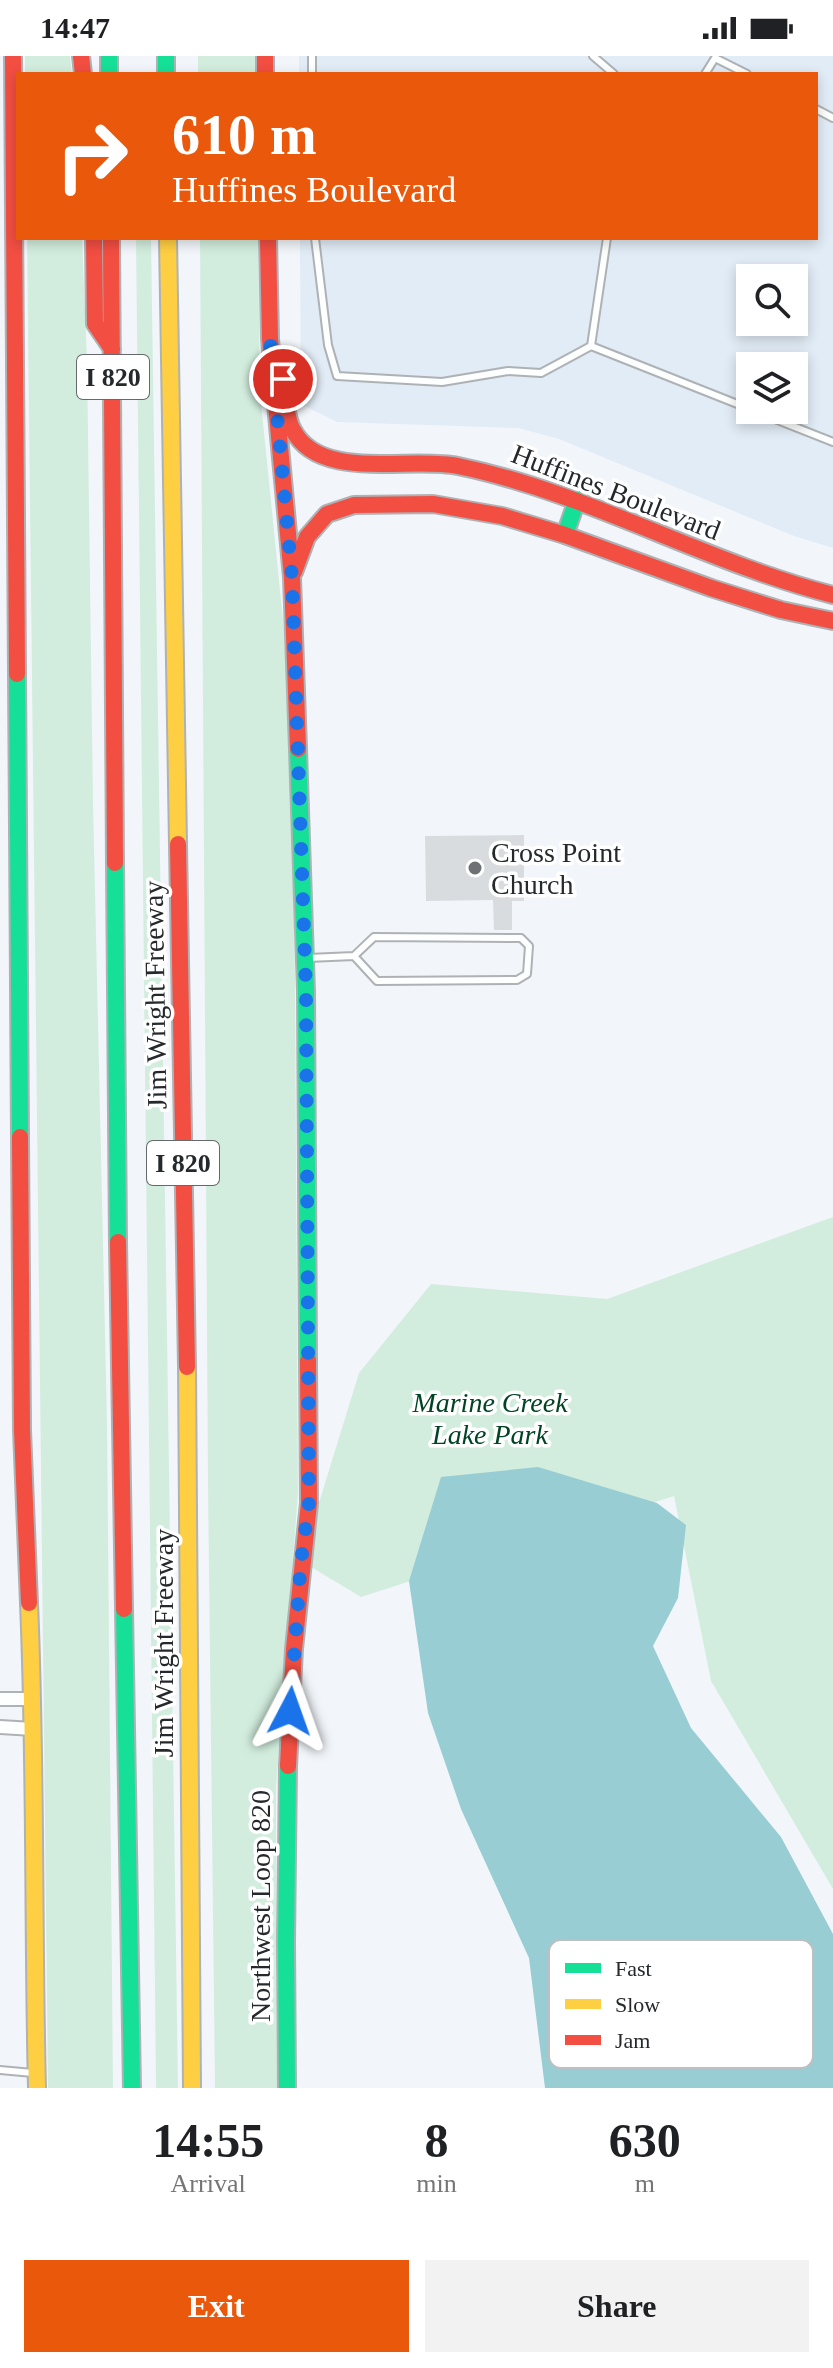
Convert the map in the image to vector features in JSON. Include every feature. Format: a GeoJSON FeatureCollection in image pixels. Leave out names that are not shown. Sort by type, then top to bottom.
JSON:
{"type":"FeatureCollection","features":[{"type":"Feature","properties":{"kind":"main road"},"geometry":{"type":"LineString","coordinates":[[13,56],[22,1430],[33,1699],[37,2081]]}},
{"type":"Feature","properties":{"kind":"main road"},"geometry":{"type":"LineString","coordinates":[[94,240],[95,324],[112,349]]}},
{"type":"Feature","properties":{"kind":"main road","name":"Jim Wright Freeway"},"geometry":{"type":"LineString","coordinates":[[111,240],[116,1082],[132,2088]]}},
{"type":"Feature","properties":{"kind":"main road","name":"Jim Wright Freeway"},"geometry":{"type":"LineString","coordinates":[[168,240],[186,1282],[192,2088]]}},
{"type":"Feature","properties":{"kind":"main road","name":"Northwest Loop 820"},"geometry":{"type":"LineString","coordinates":[[268,240],[270,339],[292,577],[304,958],[309,1503],[301,1561],[286,1763],[287,2088]]}},
{"type":"Feature","properties":{"kind":"main road","name":"Huffines Boulevard"},"geometry":{"type":"LineString","coordinates":[[270,339],[281,356],[287,414],[296,436],[309,452],[327,461],[448,463],[502,476],[577,500],[733,565],[833,595]]}},
{"type":"Feature","properties":{"kind":"main road"},"geometry":{"type":"LineString","coordinates":[[565,535],[577,500]]}},
{"type":"Feature","properties":{"kind":"main road","name":"Huffines Boulevard"},"geometry":{"type":"LineString","coordinates":[[292,577],[307,537],[327,514],[354,505],[433,504],[502,516],[565,535],[711,588],[781,610],[833,621]]}},
{"type":"Feature","properties":{"kind":"street"},"geometry":{"type":"LineString","coordinates":[[0,1699],[33,1699]]}},
{"type":"Feature","properties":{"kind":"street"},"geometry":{"type":"LineString","coordinates":[[0,1727],[33,1729]]}},
{"type":"Feature","properties":{"kind":"lane"},"geometry":{"type":"LineString","coordinates":[[593,56],[612,72]]}},
{"type":"Feature","properties":{"kind":"lane"},"geometry":{"type":"LineString","coordinates":[[706,72],[715,58],[743,72]]}},
{"type":"Feature","properties":{"kind":"lane"},"geometry":{"type":"LineString","coordinates":[[315,240],[328,345],[337,376],[442,382],[508,371],[541,373],[591,346]]}},
{"type":"Feature","properties":{"kind":"lane"},"geometry":{"type":"LineString","coordinates":[[591,346],[607,240]]}},
{"type":"Feature","properties":{"kind":"lane"},"geometry":{"type":"LineString","coordinates":[[591,346],[736,404]]}},
{"type":"Feature","properties":{"kind":"lane"},"geometry":{"type":"LineString","coordinates":[[787,424],[833,442]]}},
{"type":"Feature","properties":{"kind":"lane"},"geometry":{"type":"LineString","coordinates":[[304,958],[354,956],[374,937],[521,938],[529,946],[527,974],[517,980],[377,981],[354,956]]}},
{"type":"Feature","properties":{"kind":"lane"},"geometry":{"type":"LineString","coordinates":[[0,2070],[37,2081]]}},
{"type":"Feature","properties":{"kind":"shaded area"},"geometry":{"type":"Polygon","coordinates":[[[299,56],[833,56],[833,548],[794,536],[559,439],[518,428],[337,422],[301,404],[300,240],[818,240],[818,72],[299,72],[299,56]]]}},
{"type":"Feature","properties":{"kind":"green space"},"geometry":{"type":"Polygon","coordinates":[[[25,56],[70,56],[72,72],[25,72],[25,56]]]}},
{"type":"Feature","properties":{"kind":"green space"},"geometry":{"type":"Polygon","coordinates":[[[198,56],[256,56],[257,72],[198,72],[198,56]]]}},
{"type":"Feature","properties":{"kind":"green space"},"geometry":{"type":"Polygon","coordinates":[[[27,240],[82,240],[107,1421],[113,2088],[48,2088],[27,240]]]}},
{"type":"Feature","properties":{"kind":"green space"},"geometry":{"type":"Polygon","coordinates":[[[136,240],[151,240],[178,2088],[156,2088],[136,240]]]}},
{"type":"Feature","properties":{"kind":"green space"},"geometry":{"type":"Polygon","coordinates":[[[200,240],[258,240],[260,393],[289,679],[295,974],[298,1493],[276,1788],[277,2088],[215,2088],[200,240]]]}},
{"type":"Feature","properties":{"kind":"green space","name":"Marine Creek Lake Park"},"geometry":{"type":"Polygon","coordinates":[[[833,1217],[833,1889],[711,1681],[674,1496],[361,1597],[301,1561],[359,1373],[431,1284],[607,1299],[833,1217]]]}},
{"type":"Feature","properties":{"kind":"water"},"geometry":{"type":"Polygon","coordinates":[[[538,1467],[657,1503],[686,1525],[678,1598],[653,1646],[691,1728],[781,1837],[833,1934],[833,2088],[545,2088],[529,1958],[461,1809],[428,1713],[409,1581],[441,1477],[538,1467]]]}},
{"type":"Feature","properties":{"kind":"building","name":"Cross Point Church"},"geometry":{"type":"Polygon","coordinates":[[[524,835],[524,901],[512,901],[512,930],[494,930],[493,900],[426,901],[425,836],[524,835]]]}},
{"type":"Feature","properties":{"kind":"traffic: fast"},"geometry":{"type":"LineString","coordinates":[[109,56],[109,72]]}},
{"type":"Feature","properties":{"kind":"traffic: fast"},"geometry":{"type":"LineString","coordinates":[[166,56],[166,72]]}},
{"type":"Feature","properties":{"kind":"traffic: fast"},"geometry":{"type":"LineString","coordinates":[[565,535],[577,500]]}},
{"type":"Feature","properties":{"kind":"traffic: fast"},"geometry":{"type":"LineString","coordinates":[[17,674],[20,1137]]}},
{"type":"Feature","properties":{"kind":"traffic: fast"},"geometry":{"type":"LineString","coordinates":[[298,749],[306,991],[308,1361]]}},
{"type":"Feature","properties":{"kind":"traffic: fast"},"geometry":{"type":"LineString","coordinates":[[115,863],[118,1242]]}},
{"type":"Feature","properties":{"kind":"traffic: fast"},"geometry":{"type":"LineString","coordinates":[[124,1609],[132,2088]]}},
{"type":"Feature","properties":{"kind":"traffic: fast"},"geometry":{"type":"LineString","coordinates":[[287,2088],[288,1766]]}},
{"type":"Feature","properties":{"kind":"traffic: slow"},"geometry":{"type":"LineString","coordinates":[[168,240],[178,844]]}},
{"type":"Feature","properties":{"kind":"traffic: slow"},"geometry":{"type":"LineString","coordinates":[[187,1367],[192,2088]]}},
{"type":"Feature","properties":{"kind":"traffic: slow"},"geometry":{"type":"LineString","coordinates":[[29,1603],[37,2088]]}},
{"type":"Feature","properties":{"kind":"traffic: jam"},"geometry":{"type":"LineString","coordinates":[[13,56],[17,674]]}},
{"type":"Feature","properties":{"kind":"traffic: jam"},"geometry":{"type":"LineString","coordinates":[[81,56],[83,72]]}},
{"type":"Feature","properties":{"kind":"traffic: jam"},"geometry":{"type":"LineString","coordinates":[[265,56],[265,72]]}},
{"type":"Feature","properties":{"kind":"traffic: jam"},"geometry":{"type":"LineString","coordinates":[[94,240],[95,324],[112,349]]}},
{"type":"Feature","properties":{"kind":"traffic: jam"},"geometry":{"type":"LineString","coordinates":[[111,240],[115,863]]}},
{"type":"Feature","properties":{"kind":"traffic: jam"},"geometry":{"type":"LineString","coordinates":[[268,240],[270,339],[292,577],[298,749]]}},
{"type":"Feature","properties":{"kind":"traffic: jam"},"geometry":{"type":"LineString","coordinates":[[285,401],[293,430],[306,446],[323,456],[368,464],[458,466],[506,478],[600,510],[738,565],[833,595]]}},
{"type":"Feature","properties":{"kind":"traffic: jam"},"geometry":{"type":"LineString","coordinates":[[294,572],[307,537],[327,514],[354,505],[433,504],[502,516],[565,535],[711,588],[781,610],[833,621]]}},
{"type":"Feature","properties":{"kind":"traffic: jam"},"geometry":{"type":"LineString","coordinates":[[178,844],[187,1367]]}},
{"type":"Feature","properties":{"kind":"traffic: jam"},"geometry":{"type":"LineString","coordinates":[[20,1137],[22,1430],[29,1603]]}},
{"type":"Feature","properties":{"kind":"traffic: jam"},"geometry":{"type":"LineString","coordinates":[[118,1242],[124,1609]]}},
{"type":"Feature","properties":{"kind":"traffic: jam"},"geometry":{"type":"LineString","coordinates":[[288,1766],[294,1649],[309,1503],[308,1361]]}},
{"type":"Feature","properties":{"kind":"place","name":"Cross Point Church"},"geometry":{"type":"Point","coordinates":[475,868]}},
{"type":"Feature","properties":{"kind":"route"},"geometry":{"type":"LineString","coordinates":[[283,379],[281,356],[270,339],[292,577],[306,991],[309,1503],[301,1561],[290,1711]]}}]}
